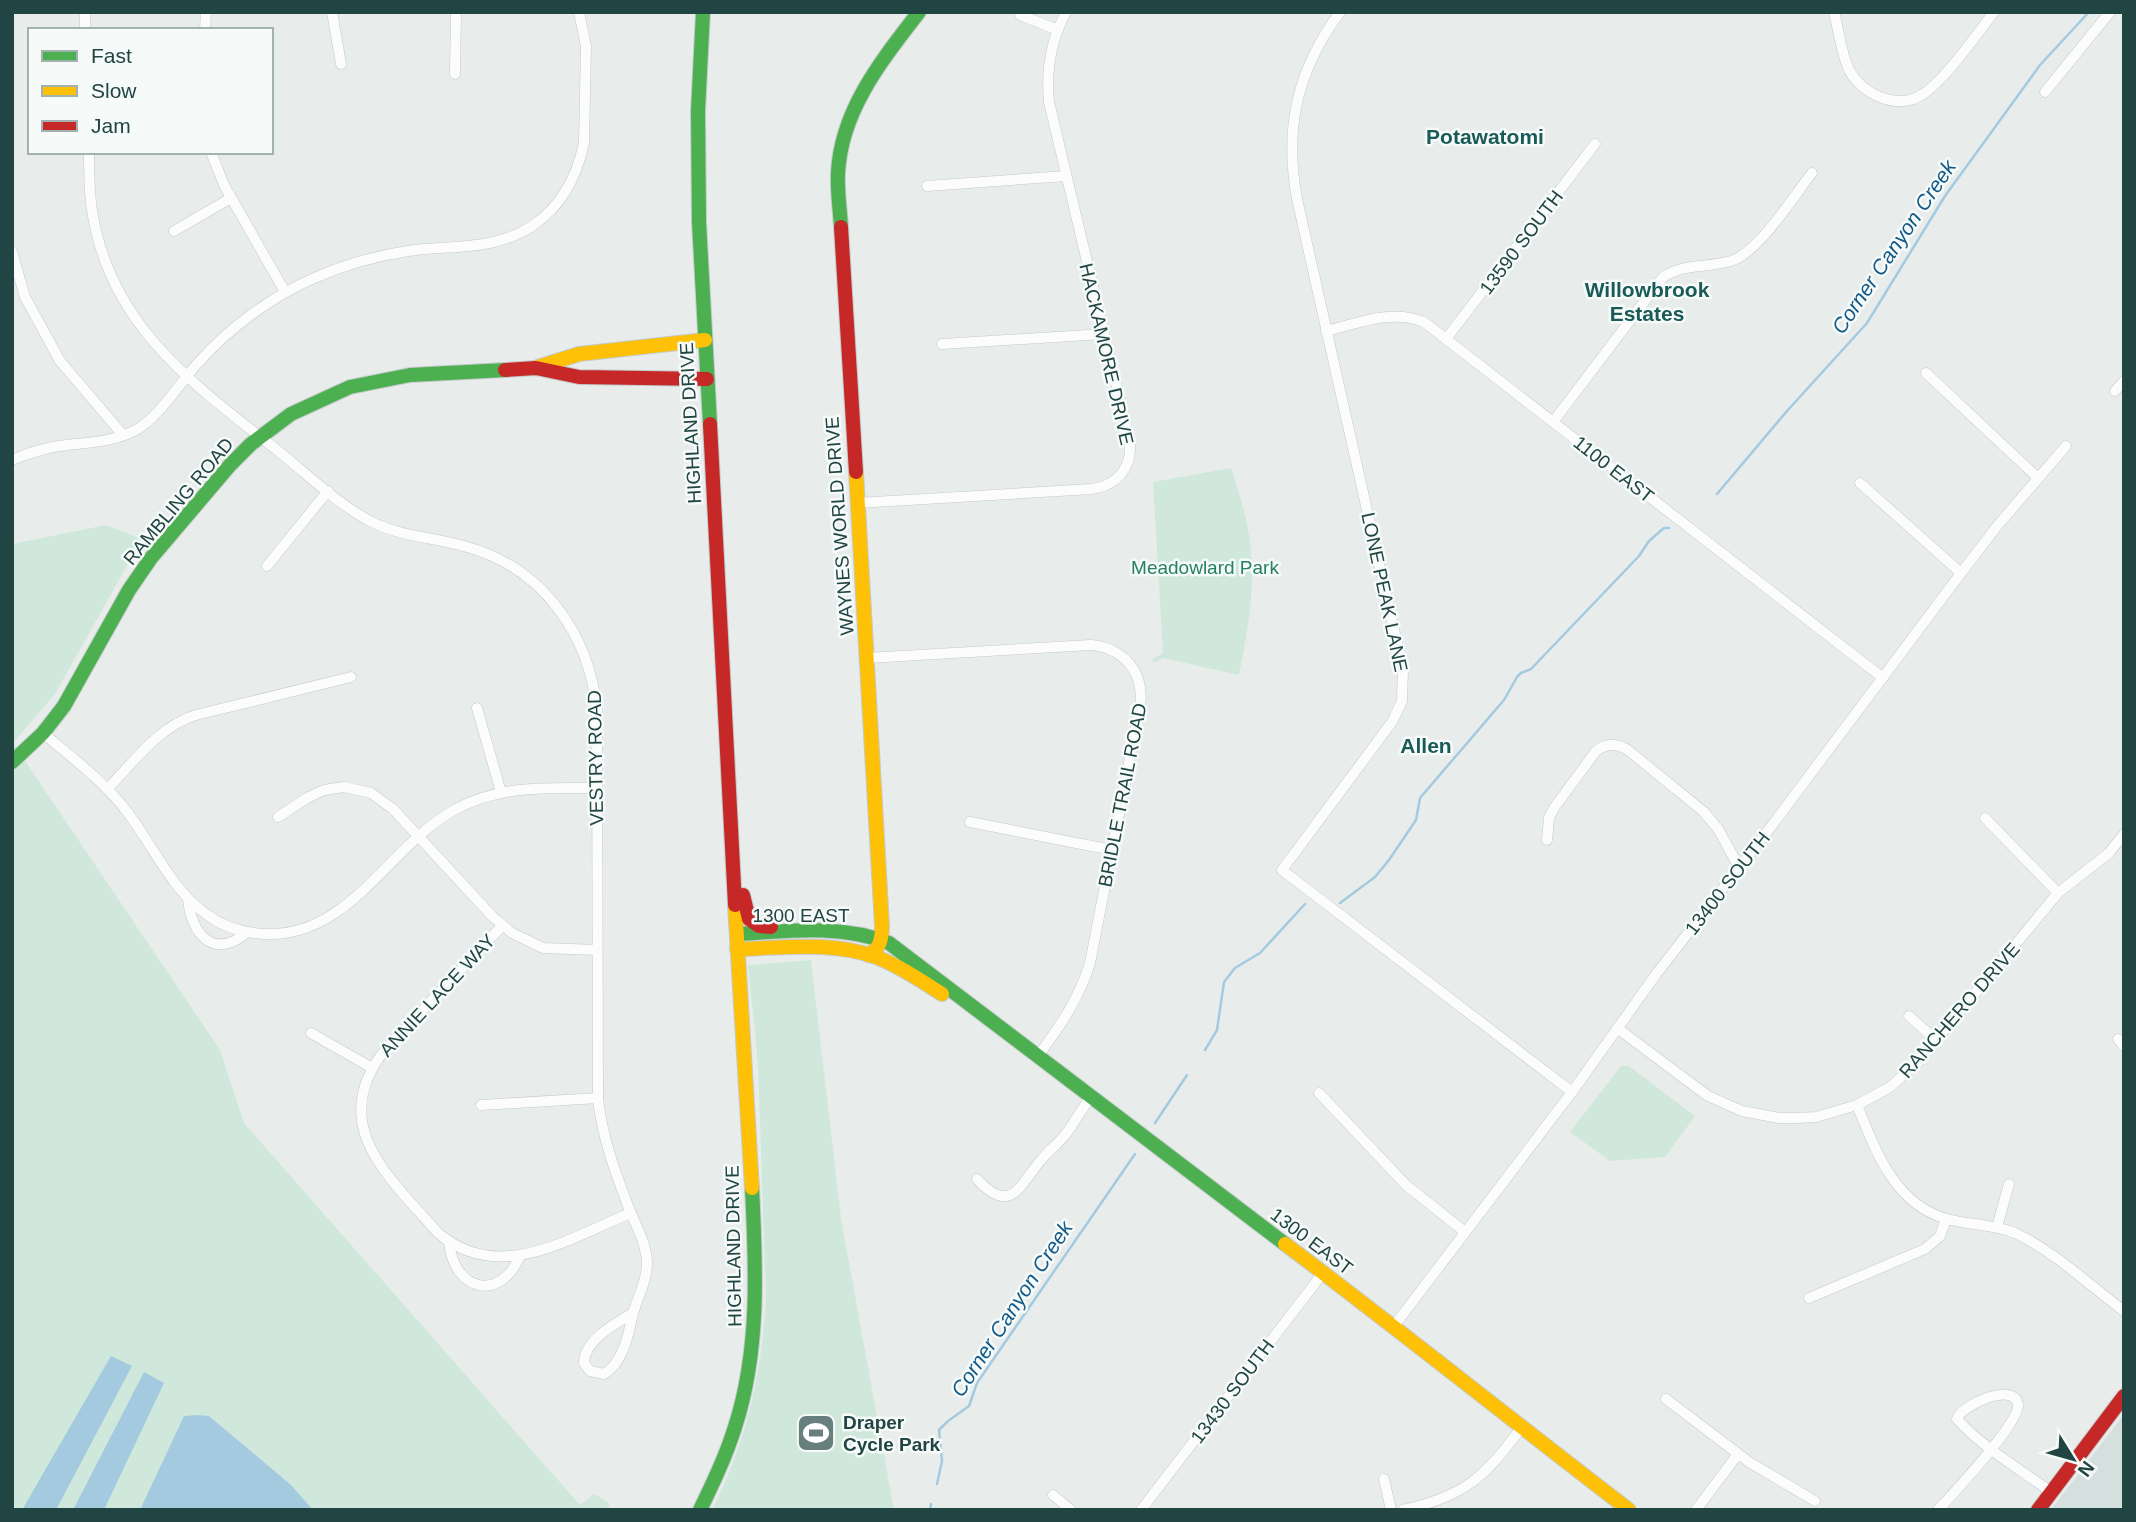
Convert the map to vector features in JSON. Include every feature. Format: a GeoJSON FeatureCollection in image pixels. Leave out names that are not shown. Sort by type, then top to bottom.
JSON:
{"type":"FeatureCollection","features":[{"type":"Feature","properties":{"kind":"main road","name":"HIGHLAND DRIVE"},"geometry":{"type":"LineString","coordinates":[[700,1510],[726,1456],[747,1386],[756,1297],[745,1056],[732,1007],[732,831],[698,173],[703,12]]}},
{"type":"Feature","properties":{"kind":"main road","name":"WAYNES WORLD DRIVE"},"geometry":{"type":"LineString","coordinates":[[882,940],[838,186],[840,153],[852,111],[866,82],[919,12]]}},
{"type":"Feature","properties":{"kind":"main road","name":"RAMBLING ROAD"},"geometry":{"type":"LineString","coordinates":[[536,368],[579,354],[705,340]]}},
{"type":"Feature","properties":{"kind":"main road","name":"RAMBLING ROAD"},"geometry":{"type":"LineString","coordinates":[[12,762],[43,733],[74,692],[129,590],[151,558],[230,464],[291,414],[369,382],[434,373],[536,368],[579,377],[707,379]]}},
{"type":"Feature","properties":{"kind":"main road"},"geometry":{"type":"LineString","coordinates":[[732,831],[744,906],[749,919],[759,926],[802,932]]}},
{"type":"Feature","properties":{"kind":"main road","name":"1300 EAST"},"geometry":{"type":"LineString","coordinates":[[734,944],[802,932],[849,932],[882,940],[1394,1326],[1629,1510]]}},
{"type":"Feature","properties":{"kind":"main road"},"geometry":{"type":"LineString","coordinates":[[868,955],[877,951],[882,940]]}},
{"type":"Feature","properties":{"kind":"main road","name":"1300 EAST"},"geometry":{"type":"LineString","coordinates":[[734,944],[839,949],[868,955],[902,969],[948,997],[969,1004]]}},
{"type":"Feature","properties":{"kind":"main road"},"geometry":{"type":"LineString","coordinates":[[2038,1510],[2124,1396]]}},
{"type":"Feature","properties":{"kind":"street"},"geometry":{"type":"LineString","coordinates":[[332,12],[341,64]]}},
{"type":"Feature","properties":{"kind":"street"},"geometry":{"type":"LineString","coordinates":[[455,74],[456,12]]}},
{"type":"Feature","properties":{"kind":"street"},"geometry":{"type":"LineString","coordinates":[[12,460],[55,447],[103,442],[137,429],[151,418],[231,331],[285,292],[335,270],[385,255],[498,242],[518,234],[543,218],[562,196],[581,157],[585,128],[586,56],[585,35],[579,12]]}},
{"type":"Feature","properties":{"kind":"street","name":"HACKAMORE DRIVE"},"geometry":{"type":"LineString","coordinates":[[857,503],[1092,489],[1114,481],[1128,464],[1130,444],[1050,112],[1049,67],[1058,30],[1066,12]]}},
{"type":"Feature","properties":{"kind":"street","name":"LONE PEAK LANE"},"geometry":{"type":"LineString","coordinates":[[1340,12],[1321,40],[1304,77],[1296,105],[1292,168],[1403,670],[1404,691],[1392,722],[1282,870],[1572,1092]]}},
{"type":"Feature","properties":{"kind":"street"},"geometry":{"type":"LineString","coordinates":[[1834,12],[1849,69],[1868,90],[1894,101],[1913,99],[1936,83],[1994,12]]}},
{"type":"Feature","properties":{"kind":"street"},"geometry":{"type":"LineString","coordinates":[[2045,92],[2110,12]]}},
{"type":"Feature","properties":{"kind":"street"},"geometry":{"type":"LineString","coordinates":[[1020,15],[1058,30]]}},
{"type":"Feature","properties":{"kind":"street","name":"13590 SOUTH"},"geometry":{"type":"LineString","coordinates":[[1446,339],[1595,144]]}},
{"type":"Feature","properties":{"kind":"street","name":"VESTRY ROAD"},"geometry":{"type":"LineString","coordinates":[[89,154],[92,212],[113,281],[145,334],[187,377],[356,513],[383,527],[415,537],[467,547],[494,557],[520,572],[554,602],[580,642],[592,676],[597,710],[598,1098],[602,1133],[646,1251],[647,1262],[643,1288],[633,1313],[628,1338],[614,1365],[604,1374],[585,1366],[584,1359],[590,1346],[614,1324],[633,1313]]}},
{"type":"Feature","properties":{"kind":"street"},"geometry":{"type":"LineString","coordinates":[[212,154],[231,198],[285,292]]}},
{"type":"Feature","properties":{"kind":"street"},"geometry":{"type":"LineString","coordinates":[[1553,422],[1663,277],[1682,267],[1726,262],[1749,251],[1812,173]]}},
{"type":"Feature","properties":{"kind":"street"},"geometry":{"type":"LineString","coordinates":[[927,186],[1066,176]]}},
{"type":"Feature","properties":{"kind":"street"},"geometry":{"type":"LineString","coordinates":[[174,231],[231,198]]}},
{"type":"Feature","properties":{"kind":"street"},"geometry":{"type":"LineString","coordinates":[[12,252],[25,297],[60,361],[123,435]]}},
{"type":"Feature","properties":{"kind":"street","name":"1100 EAST"},"geometry":{"type":"LineString","coordinates":[[1326,331],[1389,316],[1401,315],[1424,322],[1883,678]]}},
{"type":"Feature","properties":{"kind":"street"},"geometry":{"type":"LineString","coordinates":[[942,344],[1104,334]]}},
{"type":"Feature","properties":{"kind":"street"},"geometry":{"type":"LineString","coordinates":[[1926,373],[2038,478]]}},
{"type":"Feature","properties":{"kind":"street"},"geometry":{"type":"LineString","coordinates":[[2115,391],[2124,381]]}},
{"type":"Feature","properties":{"kind":"street","name":"13400 SOUTH"},"geometry":{"type":"LineString","coordinates":[[1394,1326],[1572,1092],[1657,973],[1961,573],[2066,446]]}},
{"type":"Feature","properties":{"kind":"street"},"geometry":{"type":"LineString","coordinates":[[1860,483],[1961,573]]}},
{"type":"Feature","properties":{"kind":"street"},"geometry":{"type":"LineString","coordinates":[[267,566],[328,491]]}},
{"type":"Feature","properties":{"kind":"street","name":"BRIDLE TRAIL ROAD"},"geometry":{"type":"LineString","coordinates":[[867,658],[1091,645],[1109,648],[1124,658],[1135,671],[1142,697],[1086,976],[1070,1012],[1038,1056]]}},
{"type":"Feature","properties":{"kind":"street"},"geometry":{"type":"LineString","coordinates":[[107,789],[164,732],[187,718],[351,677]]}},
{"type":"Feature","properties":{"kind":"street"},"geometry":{"type":"LineString","coordinates":[[477,708],[501,792]]}},
{"type":"Feature","properties":{"kind":"street"},"geometry":{"type":"LineString","coordinates":[[43,733],[107,789],[128,813],[188,899],[212,919],[247,932],[287,933],[309,928],[330,918],[419,836],[455,810],[501,792],[540,788],[596,788]]}},
{"type":"Feature","properties":{"kind":"street"},"geometry":{"type":"LineString","coordinates":[[1548,839],[1549,818],[1554,808],[1596,751],[1605,746],[1616,745],[1628,750],[1704,812],[1718,829],[1739,867]]}},
{"type":"Feature","properties":{"kind":"street"},"geometry":{"type":"LineString","coordinates":[[278,817],[315,793],[334,788],[353,788],[371,793],[387,802],[502,926],[522,940],[543,948],[597,950]]}},
{"type":"Feature","properties":{"kind":"street"},"geometry":{"type":"LineString","coordinates":[[1985,818],[2058,893]]}},
{"type":"Feature","properties":{"kind":"street"},"geometry":{"type":"LineString","coordinates":[[970,822],[1112,850]]}},
{"type":"Feature","properties":{"kind":"street","name":"RANCHERO DRIVE"},"geometry":{"type":"LineString","coordinates":[[1617,1028],[1708,1096],[1742,1111],[1779,1118],[1797,1118],[1857,1105],[1905,1075],[2058,893],[2109,853],[2124,834]]}},
{"type":"Feature","properties":{"kind":"street"},"geometry":{"type":"LineString","coordinates":[[188,899],[189,916],[212,943],[226,946],[247,932]]}},
{"type":"Feature","properties":{"kind":"street","name":"ANNIE LACE WAY"},"geometry":{"type":"LineString","coordinates":[[502,926],[385,1050],[373,1068],[364,1089],[362,1112],[368,1146],[379,1165],[438,1233],[449,1243],[485,1257],[520,1256],[631,1213]]}},
{"type":"Feature","properties":{"kind":"street"},"geometry":{"type":"LineString","coordinates":[[1909,1016],[1936,1040]]}},
{"type":"Feature","properties":{"kind":"street"},"geometry":{"type":"LineString","coordinates":[[311,1033],[373,1068]]}},
{"type":"Feature","properties":{"kind":"street"},"geometry":{"type":"LineString","coordinates":[[1319,1093],[1406,1185],[1465,1232]]}},
{"type":"Feature","properties":{"kind":"street"},"geometry":{"type":"LineString","coordinates":[[481,1105],[598,1098]]}},
{"type":"Feature","properties":{"kind":"street"},"geometry":{"type":"LineString","coordinates":[[977,1179],[994,1194],[1002,1196],[1017,1192],[1040,1161],[1063,1137],[1090,1098]]}},
{"type":"Feature","properties":{"kind":"street"},"geometry":{"type":"LineString","coordinates":[[1857,1105],[1880,1160],[1897,1185],[1921,1206],[1947,1219],[1997,1227],[2033,1243],[2124,1311]]}},
{"type":"Feature","properties":{"kind":"street"},"geometry":{"type":"LineString","coordinates":[[1997,1227],[2009,1184]]}},
{"type":"Feature","properties":{"kind":"street"},"geometry":{"type":"LineString","coordinates":[[1809,1298],[1925,1249],[1940,1236],[1947,1219]]}},
{"type":"Feature","properties":{"kind":"street","name":"ANNIE LACE WAY"},"geometry":{"type":"LineString","coordinates":[[449,1243],[451,1258],[460,1274],[466,1280],[480,1285],[494,1283],[506,1277],[516,1266],[520,1256]]}},
{"type":"Feature","properties":{"kind":"street","name":"13430 SOUTH"},"geometry":{"type":"LineString","coordinates":[[1141,1510],[1323,1273]]}},
{"type":"Feature","properties":{"kind":"street"},"geometry":{"type":"LineString","coordinates":[[1938,1510],[1974,1471],[1992,1448],[2018,1413],[2018,1401],[2013,1395],[2001,1393],[1969,1407],[1957,1417],[1967,1429],[1992,1448],[2051,1492]]}},
{"type":"Feature","properties":{"kind":"street"},"geometry":{"type":"LineString","coordinates":[[1666,1399],[1738,1454],[1815,1502]]}},
{"type":"Feature","properties":{"kind":"street"},"geometry":{"type":"LineString","coordinates":[[1403,1510],[1448,1497],[1474,1482],[1497,1460],[1521,1428]]}},
{"type":"Feature","properties":{"kind":"street"},"geometry":{"type":"LineString","coordinates":[[1696,1510],[1738,1454]]}},
{"type":"Feature","properties":{"kind":"street"},"geometry":{"type":"LineString","coordinates":[[1384,1479],[1391,1510]]}},
{"type":"Feature","properties":{"kind":"street"},"geometry":{"type":"LineString","coordinates":[[1053,1495],[1071,1510]]}},
{"type":"Feature","properties":{"kind":"shaded area"},"geometry":{"type":"Polygon","coordinates":[[[2124,1414],[2124,1510],[2051,1510],[2124,1414]]]}},
{"type":"Feature","properties":{"kind":"green space","name":"Meadowlard Park"},"geometry":{"type":"Polygon","coordinates":[[[1231,468],[1246,520],[1252,568],[1250,614],[1239,675],[1163,658],[1154,663],[1152,659],[1163,653],[1153,482],[1231,468]]]}},
{"type":"Feature","properties":{"kind":"green space"},"geometry":{"type":"Polygon","coordinates":[[[106,525],[142,539],[55,694],[13,743],[220,1050],[244,1123],[580,1505],[594,1494],[608,1502],[610,1510],[12,1510],[12,544],[106,525]]]}},
{"type":"Feature","properties":{"kind":"green space"},"geometry":{"type":"Polygon","coordinates":[[[811,960],[841,1218],[894,1510],[712,1510],[734,1459],[750,1407],[761,1353],[766,1298],[758,1063],[748,965],[811,960]]]}},
{"type":"Feature","properties":{"kind":"green space"},"geometry":{"type":"Polygon","coordinates":[[[1621,1066],[1629,1066],[1695,1116],[1665,1157],[1610,1161],[1570,1132],[1621,1066]]]}},
{"type":"Feature","properties":{"kind":"water"},"geometry":{"type":"Polygon","coordinates":[[[111,1356],[132,1366],[56,1510],[22,1510],[111,1356]]]}},
{"type":"Feature","properties":{"kind":"water"},"geometry":{"type":"Polygon","coordinates":[[[144,1372],[164,1383],[104,1510],[73,1510],[144,1372]]]}},
{"type":"Feature","properties":{"kind":"water"},"geometry":{"type":"Polygon","coordinates":[[[184,1416],[209,1416],[291,1485],[313,1510],[140,1510],[184,1416]]]}},
{"type":"Feature","properties":{"kind":"waterway","name":"Corner Canyon Creek"},"geometry":{"type":"LineString","coordinates":[[1717,494],[1787,411],[1867,323],[1945,196],[2040,65],[2089,12]]}},
{"type":"Feature","properties":{"kind":"waterway","name":"Corner Canyon Creek"},"geometry":{"type":"LineString","coordinates":[[1340,903],[1375,877],[1389,860],[1416,820],[1420,798],[1504,700],[1517,677],[1531,669],[1639,556],[1649,541],[1664,528],[1669,528]]}},
{"type":"Feature","properties":{"kind":"waterway","name":"Corner Canyon Creek"},"geometry":{"type":"LineString","coordinates":[[1205,1050],[1217,1030],[1224,982],[1235,968],[1260,953],[1305,904]]}},
{"type":"Feature","properties":{"kind":"waterway","name":"Corner Canyon Creek"},"geometry":{"type":"LineString","coordinates":[[1155,1123],[1187,1075]]}},
{"type":"Feature","properties":{"kind":"waterway","name":"Corner Canyon Creek"},"geometry":{"type":"LineString","coordinates":[[937,1484],[942,1461],[939,1430],[969,1406],[977,1383],[1135,1154]]}},
{"type":"Feature","properties":{"kind":"waterway","name":"Corner Canyon Creek"},"geometry":{"type":"LineString","coordinates":[[930,1510],[931,1504]]}},
{"type":"Feature","properties":{"kind":"traffic: fast"},"geometry":{"type":"LineString","coordinates":[[703,12],[698,111],[699,222],[710,424]]}},
{"type":"Feature","properties":{"kind":"traffic: fast"},"geometry":{"type":"LineString","coordinates":[[841,227],[838,173],[847,128],[855,107],[878,67],[919,12]]}},
{"type":"Feature","properties":{"kind":"traffic: fast"},"geometry":{"type":"LineString","coordinates":[[12,762],[43,733],[64,706],[129,590],[151,558],[251,444],[291,414],[350,387],[410,375],[505,370]]}},
{"type":"Feature","properties":{"kind":"traffic: fast"},"geometry":{"type":"LineString","coordinates":[[737,934],[833,931],[889,943],[1285,1244]]}},
{"type":"Feature","properties":{"kind":"traffic: fast"},"geometry":{"type":"LineString","coordinates":[[700,1510],[731,1438],[749,1368],[755,1278],[752,1188]]}},
{"type":"Feature","properties":{"kind":"traffic: slow"},"geometry":{"type":"LineString","coordinates":[[538,367],[579,354],[705,340]]}},
{"type":"Feature","properties":{"kind":"traffic: slow"},"geometry":{"type":"LineString","coordinates":[[856,472],[882,926],[880,943],[868,955]]}},
{"type":"Feature","properties":{"kind":"traffic: slow"},"geometry":{"type":"LineString","coordinates":[[735,905],[752,1188]]}},
{"type":"Feature","properties":{"kind":"traffic: slow"},"geometry":{"type":"LineString","coordinates":[[737,949],[825,947],[859,952],[893,965],[942,994]]}},
{"type":"Feature","properties":{"kind":"traffic: slow"},"geometry":{"type":"LineString","coordinates":[[1285,1244],[1629,1510]]}},
{"type":"Feature","properties":{"kind":"traffic: jam"},"geometry":{"type":"LineString","coordinates":[[841,227],[856,472]]}},
{"type":"Feature","properties":{"kind":"traffic: jam"},"geometry":{"type":"LineString","coordinates":[[505,370],[536,368],[579,377],[707,379]]}},
{"type":"Feature","properties":{"kind":"traffic: jam"},"geometry":{"type":"LineString","coordinates":[[710,424],[735,905]]}},
{"type":"Feature","properties":{"kind":"traffic: jam"},"geometry":{"type":"LineString","coordinates":[[743,895],[749,919],[759,926],[771,927]]}},
{"type":"Feature","properties":{"kind":"traffic: jam"},"geometry":{"type":"LineString","coordinates":[[2038,1510],[2124,1396]]}},
{"type":"Feature","properties":{"kind":"place","name":"Draper Cycle Park"},"geometry":{"type":"Point","coordinates":[816,1433]}},
{"type":"Feature","properties":{"kind":"district","name":"Potawatomi"},"geometry":{"type":"Point","coordinates":[1485,137]}},
{"type":"Feature","properties":{"kind":"district","name":"Willowbrook Estates"},"geometry":{"type":"Point","coordinates":[1647,302]}},
{"type":"Feature","properties":{"kind":"district","name":"Allen"},"geometry":{"type":"Point","coordinates":[1426,746]}}]}
